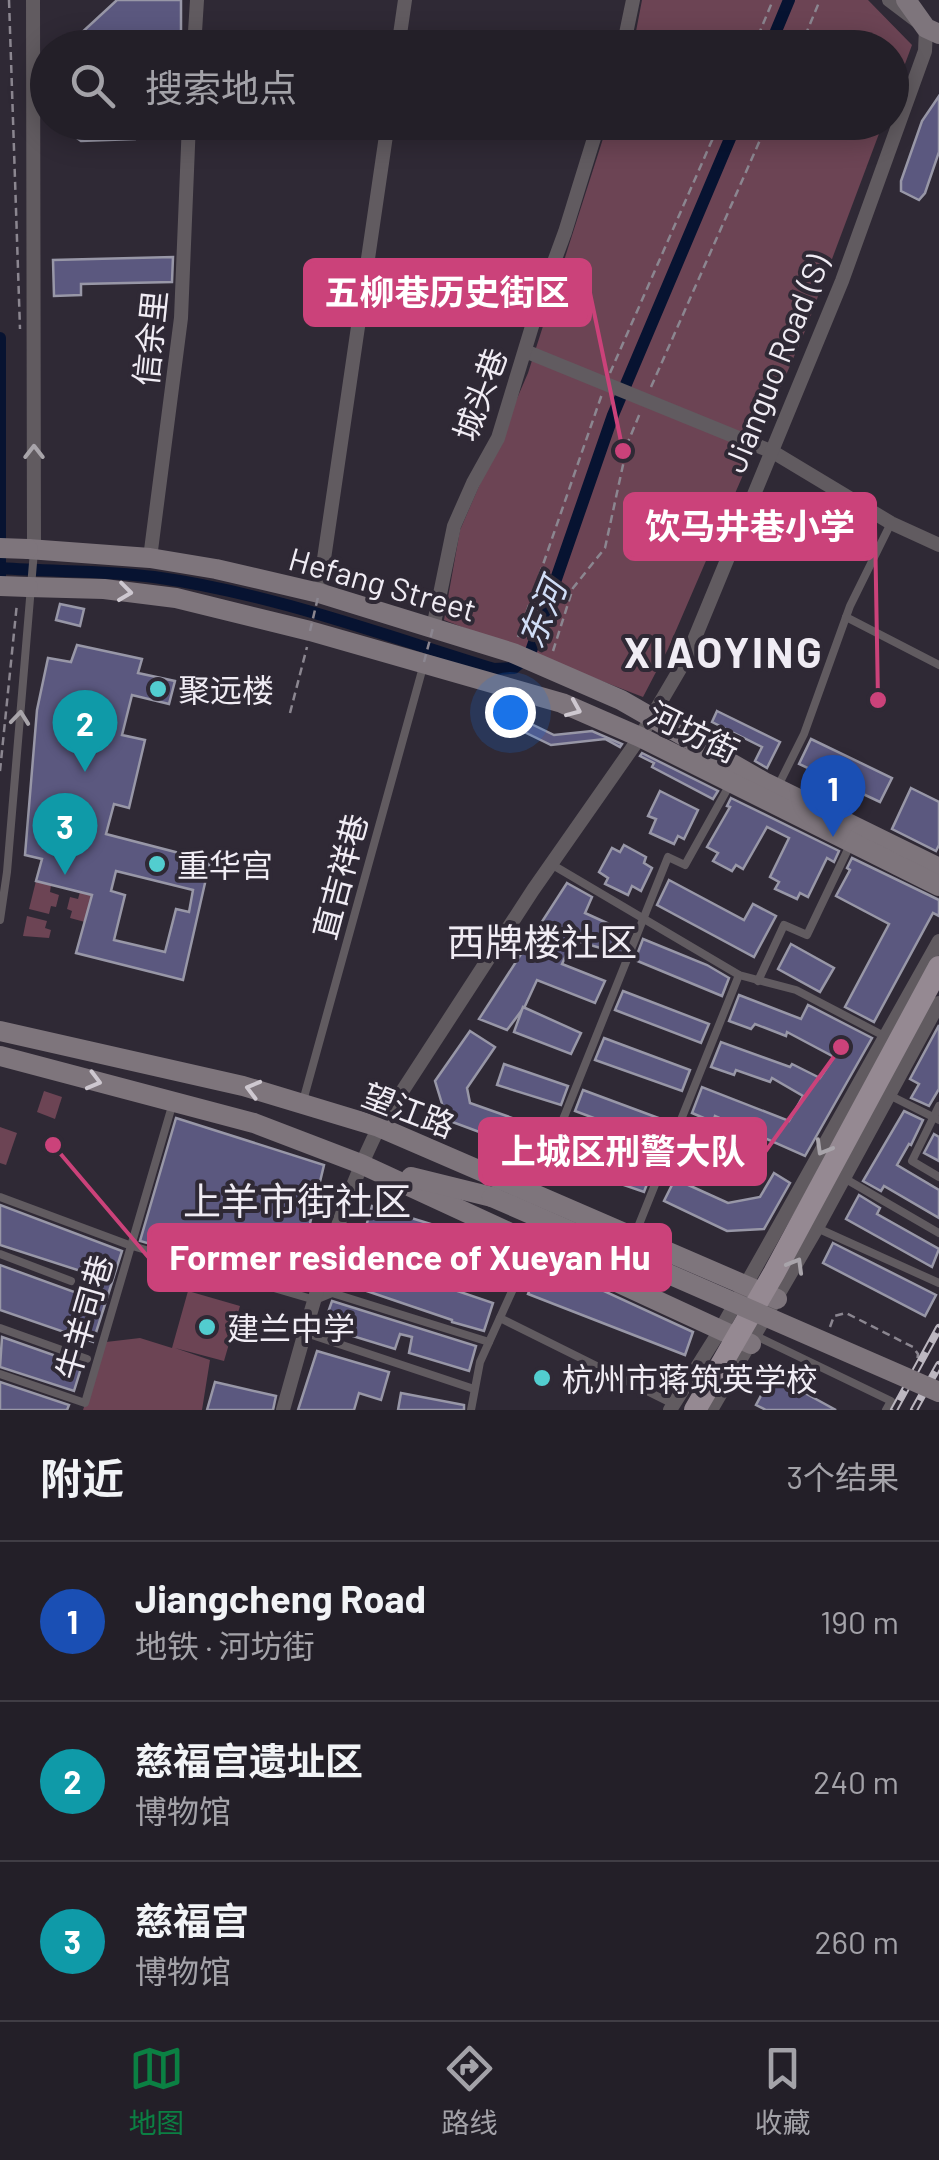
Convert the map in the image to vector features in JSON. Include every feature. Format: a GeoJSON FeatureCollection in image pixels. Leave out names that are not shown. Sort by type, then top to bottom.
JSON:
{"type":"FeatureCollection","features":[{"type":"Feature","properties":{"kind":"main road"},"geometry":{"type":"LineString","coordinates":[[680,1408],[741,1336],[761,1292],[877,1084],[928,1020],[939,967]]}},
{"type":"Feature","properties":{"kind":"street"},"geometry":{"type":"LineString","coordinates":[[34,0],[34,30]]}},
{"type":"Feature","properties":{"kind":"street"},"geometry":{"type":"LineString","coordinates":[[195,30],[197,0]]}},
{"type":"Feature","properties":{"kind":"street"},"geometry":{"type":"LineString","coordinates":[[401,30],[405,0]]}},
{"type":"Feature","properties":{"kind":"street"},"geometry":{"type":"LineString","coordinates":[[627,30],[633,0]]}},
{"type":"Feature","properties":{"kind":"street"},"geometry":{"type":"LineString","coordinates":[[888,0],[932,31]]}},
{"type":"Feature","properties":{"kind":"street"},"geometry":{"type":"LineString","coordinates":[[906,0],[932,31]]}},
{"type":"Feature","properties":{"kind":"street","name":"Jianguo Road (S)"},"geometry":{"type":"LineString","coordinates":[[909,94],[932,31],[919,0]]}},
{"type":"Feature","properties":{"kind":"street"},"geometry":{"type":"LineString","coordinates":[[31,549],[33,140]]}},
{"type":"Feature","properties":{"kind":"street","name":"信余里"},"geometry":{"type":"LineString","coordinates":[[150,558],[181,318],[189,140]]}},
{"type":"Feature","properties":{"kind":"street"},"geometry":{"type":"LineString","coordinates":[[319,593],[386,140]]}},
{"type":"Feature","properties":{"kind":"street","name":"城头巷"},"geometry":{"type":"LineString","coordinates":[[432,628],[454,526],[472,483],[498,438],[593,140]]}},
{"type":"Feature","properties":{"kind":"street","name":"Jianguo Road (S)"},"geometry":{"type":"LineString","coordinates":[[284,1410],[360,1164],[379,1127],[640,737],[687,657],[842,281],[893,140]]}},
{"type":"Feature","properties":{"kind":"street"},"geometry":{"type":"LineString","coordinates":[[525,351],[773,452],[891,524],[939,545]]}},
{"type":"Feature","properties":{"kind":"street","name":"Hefang Street"},"geometry":{"type":"LineString","coordinates":[[0,548],[150,558],[216,569],[319,593],[518,655],[651,717],[777,788],[939,868]]}},
{"type":"Feature","properties":{"kind":"street","name":"河坊街"},"geometry":{"type":"LineString","coordinates":[[20,589],[104,589],[176,598],[424,662],[562,703],[640,737],[939,886]]}},
{"type":"Feature","properties":{"kind":"street"},"geometry":{"type":"LineString","coordinates":[[761,1292],[818,1228],[844,1178],[877,1084],[888,1038],[939,941]]}},
{"type":"Feature","properties":{"kind":"street"},"geometry":{"type":"LineString","coordinates":[[928,1020],[939,1003]]}},
{"type":"Feature","properties":{"kind":"street","name":"望江路"},"geometry":{"type":"LineString","coordinates":[[0,1031],[302,1102],[379,1127],[761,1292]]}},
{"type":"Feature","properties":{"kind":"street"},"geometry":{"type":"LineString","coordinates":[[0,1056],[254,1123],[360,1164],[741,1336],[712,1410]]}},
{"type":"Feature","properties":{"kind":"street"},"geometry":{"type":"LineString","coordinates":[[379,1127],[492,1197],[939,1392]]}},
{"type":"Feature","properties":{"kind":"street"},"geometry":{"type":"LineString","coordinates":[[360,1164],[492,1197]]}},
{"type":"Feature","properties":{"kind":"lane"},"geometry":{"type":"LineString","coordinates":[[369,268],[540,300]]}},
{"type":"Feature","properties":{"kind":"lane"},"geometry":{"type":"LineString","coordinates":[[777,788],[804,734],[846,617],[891,524]]}},
{"type":"Feature","properties":{"kind":"lane"},"geometry":{"type":"LineString","coordinates":[[0,920],[20,589],[31,549]]}},
{"type":"Feature","properties":{"kind":"lane"},"geometry":{"type":"LineString","coordinates":[[846,617],[939,665]]}},
{"type":"Feature","properties":{"kind":"lane","name":"直吉祥巷"},"geometry":{"type":"LineString","coordinates":[[302,1102],[424,662]]}},
{"type":"Feature","properties":{"kind":"lane"},"geometry":{"type":"LineString","coordinates":[[533,1193],[668,856],[685,866],[732,782]]}},
{"type":"Feature","properties":{"kind":"lane"},"geometry":{"type":"LineString","coordinates":[[758,981],[784,925],[807,934],[851,842]]}},
{"type":"Feature","properties":{"kind":"lane"},"geometry":{"type":"LineString","coordinates":[[552,864],[740,974],[796,990],[888,1038]]}},
{"type":"Feature","properties":{"kind":"lane"},"geometry":{"type":"LineString","coordinates":[[634,1236],[740,974]]}},
{"type":"Feature","properties":{"kind":"lane"},"geometry":{"type":"LineString","coordinates":[[877,1084],[936,1118]]}},
{"type":"Feature","properties":{"kind":"lane","name":"牛羊司巷"},"geometry":{"type":"LineString","coordinates":[[0,1374],[85,1403],[174,1102]]}},
{"type":"Feature","properties":{"kind":"lane"},"geometry":{"type":"LineString","coordinates":[[939,1106],[912,1161],[939,1177]]}},
{"type":"Feature","properties":{"kind":"lane"},"geometry":{"type":"LineString","coordinates":[[844,1178],[939,1232]]}},
{"type":"Feature","properties":{"kind":"lane"},"geometry":{"type":"LineString","coordinates":[[0,1197],[129,1245],[315,1300],[332,1293],[489,1342]]}},
{"type":"Feature","properties":{"kind":"lane"},"geometry":{"type":"LineString","coordinates":[[818,1228],[939,1283]]}},
{"type":"Feature","properties":{"kind":"lane"},"geometry":{"type":"LineString","coordinates":[[471,1410],[480,1362],[534,1243]]}},
{"type":"Feature","properties":{"kind":"lane"},"geometry":{"type":"LineString","coordinates":[[0,1254],[72,1282]]}},
{"type":"Feature","properties":{"kind":"lane"},"geometry":{"type":"LineString","coordinates":[[500,1318],[680,1408]]}},
{"type":"Feature","properties":{"kind":"lane"},"geometry":{"type":"LineString","coordinates":[[1,1330],[87,1359]]}},
{"type":"Feature","properties":{"kind":"lane"},"geometry":{"type":"LineString","coordinates":[[306,1333],[474,1389]]}},
{"type":"Feature","properties":{"kind":"lane"},"geometry":{"type":"LineString","coordinates":[[741,1336],[891,1401],[886,1410]]}},
{"type":"Feature","properties":{"kind":"path"},"geometry":{"type":"LineString","coordinates":[[9,0],[20,341]]}},
{"type":"Feature","properties":{"kind":"path"},"geometry":{"type":"LineString","coordinates":[[760,30],[773,0]]}},
{"type":"Feature","properties":{"kind":"path"},"geometry":{"type":"LineString","coordinates":[[808,30],[820,0]]}},
{"type":"Feature","properties":{"kind":"path"},"geometry":{"type":"LineString","coordinates":[[0,771],[2,716],[20,589]]}},
{"type":"Feature","properties":{"kind":"path"},"geometry":{"type":"LineString","coordinates":[[290,713],[319,593]]}},
{"type":"Feature","properties":{"kind":"path"},"geometry":{"type":"LineString","coordinates":[[424,662],[432,628]]}},
{"type":"Feature","properties":{"kind":"shaded area"},"geometry":{"type":"Polygon","coordinates":[[[642,0],[868,0],[897,30],[636,30],[642,0]]]}},
{"type":"Feature","properties":{"kind":"shaded area"},"geometry":{"type":"Polygon","coordinates":[[[603,140],[877,140],[805,331],[668,649],[643,697],[444,620],[460,530],[528,373],[603,140]]]}},
{"type":"Feature","properties":{"kind":"shaded area"},"geometry":{"type":"Polygon","coordinates":[[[36,881],[51,885],[50,892],[59,895],[49,914],[29,909],[36,881]]]}},
{"type":"Feature","properties":{"kind":"shaded area"},"geometry":{"type":"Polygon","coordinates":[[[80,892],[92,895],[85,922],[70,918],[72,911],[67,909],[70,897],[78,899],[80,892]]]}},
{"type":"Feature","properties":{"kind":"shaded area"},"geometry":{"type":"Polygon","coordinates":[[[27,916],[47,921],[49,938],[23,936],[27,916]]]}},
{"type":"Feature","properties":{"kind":"shaded area"},"geometry":{"type":"Polygon","coordinates":[[[44,1091],[62,1097],[55,1119],[37,1112],[44,1091]]]}},
{"type":"Feature","properties":{"kind":"shaded area"},"geometry":{"type":"Polygon","coordinates":[[[0,1127],[17,1133],[6,1165],[0,1163],[0,1127]]]}},
{"type":"Feature","properties":{"kind":"shaded area"},"geometry":{"type":"Polygon","coordinates":[[[188,1291],[240,1306],[224,1361],[175,1348],[210,1360],[202,1410],[83,1410],[106,1342],[140,1338],[172,1348],[188,1291]]]}},
{"type":"Feature","properties":{"kind":"building"},"geometry":{"type":"Polygon","coordinates":[[[117,0],[181,0],[181,30],[84,30],[117,0]]]}},
{"type":"Feature","properties":{"kind":"building"},"geometry":{"type":"Polygon","coordinates":[[[939,96],[939,152],[919,200],[901,191],[901,181],[922,121],[939,96]]]}},
{"type":"Feature","properties":{"kind":"building"},"geometry":{"type":"Polygon","coordinates":[[[173,257],[172,282],[81,284],[81,295],[54,296],[53,260],[173,257]]]}},
{"type":"Feature","properties":{"kind":"building"},"geometry":{"type":"Polygon","coordinates":[[[60,604],[84,609],[80,626],[56,620],[60,604]]]}},
{"type":"Feature","properties":{"kind":"building"},"geometry":{"type":"Polygon","coordinates":[[[77,645],[142,659],[138,673],[175,681],[169,704],[132,695],[122,735],[145,740],[129,808],[114,804],[106,834],[210,861],[183,980],[76,953],[92,895],[36,881],[42,859],[25,855],[37,710],[48,658],[71,662],[77,645]],[[116,871],[111,891],[125,895],[114,940],[165,952],[176,909],[189,912],[193,890],[116,871]]]}},
{"type":"Feature","properties":{"kind":"building"},"geometry":{"type":"Polygon","coordinates":[[[717,711],[780,742],[767,768],[755,761],[762,747],[712,722],[717,711]]]}},
{"type":"Feature","properties":{"kind":"building"},"geometry":{"type":"Polygon","coordinates":[[[519,718],[554,735],[592,731],[622,744],[620,747],[605,739],[551,745],[514,727],[519,718]]]}},
{"type":"Feature","properties":{"kind":"building"},"geometry":{"type":"Polygon","coordinates":[[[811,739],[892,778],[880,802],[799,764],[811,739]]]}},
{"type":"Feature","properties":{"kind":"building"},"geometry":{"type":"Polygon","coordinates":[[[642,753],[718,791],[713,799],[652,767],[654,763],[640,756],[642,753]]]}},
{"type":"Feature","properties":{"kind":"building"},"geometry":{"type":"Polygon","coordinates":[[[911,788],[939,802],[936,851],[892,829],[911,788]]]}},
{"type":"Feature","properties":{"kind":"building"},"geometry":{"type":"Polygon","coordinates":[[[660,791],[698,810],[684,839],[678,836],[674,844],[650,833],[656,819],[648,816],[660,791]]]}},
{"type":"Feature","properties":{"kind":"building"},"geometry":{"type":"Polygon","coordinates":[[[731,798],[839,851],[834,862],[827,858],[808,897],[800,893],[797,899],[775,889],[779,882],[770,877],[789,838],[767,827],[743,869],[736,865],[732,871],[713,861],[718,853],[707,847],[730,807],[727,806],[731,798]]]}},
{"type":"Feature","properties":{"kind":"building"},"geometry":{"type":"Polygon","coordinates":[[[624,845],[646,857],[644,863],[652,868],[641,891],[632,886],[628,895],[605,884],[608,878],[599,872],[612,848],[620,852],[624,845]]]}},
{"type":"Feature","properties":{"kind":"building"},"geometry":{"type":"Polygon","coordinates":[[[852,858],[939,900],[939,916],[933,913],[874,1022],[845,1007],[889,924],[836,896],[852,858]]]}},
{"type":"Feature","properties":{"kind":"building"},"geometry":{"type":"Polygon","coordinates":[[[669,880],[744,920],[753,904],[776,916],[754,957],[657,905],[669,880]]]}},
{"type":"Feature","properties":{"kind":"building"},"geometry":{"type":"Polygon","coordinates":[[[567,883],[592,897],[585,913],[629,933],[621,954],[573,940],[562,964],[605,981],[595,1003],[537,980],[525,1006],[507,1030],[479,1019],[567,883]]]}},
{"type":"Feature","properties":{"kind":"building"},"geometry":{"type":"Polygon","coordinates":[[[643,939],[729,978],[722,996],[635,960],[643,939]]]}},
{"type":"Feature","properties":{"kind":"building"},"geometry":{"type":"Polygon","coordinates":[[[791,944],[834,968],[820,992],[778,969],[791,944]]]}},
{"type":"Feature","properties":{"kind":"building"},"geometry":{"type":"Polygon","coordinates":[[[623,991],[709,1024],[701,1043],[615,1010],[623,991]]]}},
{"type":"Feature","properties":{"kind":"building"},"geometry":{"type":"Polygon","coordinates":[[[739,995],[801,1019],[808,1005],[872,1038],[805,1156],[715,1116],[713,1122],[692,1113],[702,1087],[789,1121],[803,1096],[772,1078],[770,1082],[736,1070],[734,1075],[711,1067],[721,1042],[790,1067],[792,1064],[820,1078],[834,1057],[787,1032],[786,1036],[755,1024],[751,1029],[729,1021],[739,995]]]}},
{"type":"Feature","properties":{"kind":"building"},"geometry":{"type":"Polygon","coordinates":[[[523,1007],[581,1033],[571,1054],[514,1032],[523,1007]]]}},
{"type":"Feature","properties":{"kind":"building"},"geometry":{"type":"Polygon","coordinates":[[[939,1025],[939,1089],[929,1106],[911,1098],[919,1084],[910,1079],[939,1025]]]}},
{"type":"Feature","properties":{"kind":"building"},"geometry":{"type":"Polygon","coordinates":[[[470,1031],[495,1047],[467,1088],[470,1103],[549,1131],[541,1155],[447,1120],[435,1081],[470,1031]]]}},
{"type":"Feature","properties":{"kind":"building"},"geometry":{"type":"Polygon","coordinates":[[[604,1038],[690,1070],[682,1091],[595,1060],[604,1038]]]}},
{"type":"Feature","properties":{"kind":"building"},"geometry":{"type":"Polygon","coordinates":[[[504,1064],[568,1086],[561,1105],[497,1085],[504,1064]]]}},
{"type":"Feature","properties":{"kind":"building"},"geometry":{"type":"Polygon","coordinates":[[[583,1090],[672,1123],[663,1144],[575,1111],[583,1090]]]}},
{"type":"Feature","properties":{"kind":"building"},"geometry":{"type":"Polygon","coordinates":[[[904,1111],[923,1120],[897,1165],[939,1190],[939,1218],[884,1186],[881,1191],[863,1181],[904,1111]]]}},
{"type":"Feature","properties":{"kind":"building"},"geometry":{"type":"Polygon","coordinates":[[[176,1118],[324,1165],[295,1286],[140,1241],[176,1118]]]}},
{"type":"Feature","properties":{"kind":"building"},"geometry":{"type":"Polygon","coordinates":[[[934,1134],[939,1137],[939,1161],[924,1153],[934,1134]]]}},
{"type":"Feature","properties":{"kind":"building"},"geometry":{"type":"Polygon","coordinates":[[[563,1140],[652,1171],[644,1192],[554,1161],[563,1140]]]}},
{"type":"Feature","properties":{"kind":"building"},"geometry":{"type":"Polygon","coordinates":[[[774,1173],[790,1183],[764,1229],[727,1231],[664,1201],[675,1179],[728,1203],[760,1197],[774,1173]]]}},
{"type":"Feature","properties":{"kind":"building"},"geometry":{"type":"Polygon","coordinates":[[[859,1195],[880,1208],[877,1214],[939,1249],[932,1267],[846,1219],[859,1195]]]}},
{"type":"Feature","properties":{"kind":"building"},"geometry":{"type":"Polygon","coordinates":[[[0,1205],[122,1251],[93,1342],[0,1310],[0,1265],[85,1296],[93,1275],[0,1245],[0,1205]]]}},
{"type":"Feature","properties":{"kind":"building"},"geometry":{"type":"Polygon","coordinates":[[[372,1206],[506,1247],[495,1284],[412,1259],[407,1274],[493,1303],[484,1331],[340,1282],[349,1254],[357,1257],[372,1206]]]}},
{"type":"Feature","properties":{"kind":"building"},"geometry":{"type":"Polygon","coordinates":[[[833,1243],[936,1295],[925,1316],[823,1263],[833,1243]]]}},
{"type":"Feature","properties":{"kind":"building"},"geometry":{"type":"Polygon","coordinates":[[[541,1262],[693,1332],[685,1355],[528,1294],[541,1262]]]}},
{"type":"Feature","properties":{"kind":"building"},"geometry":{"type":"Polygon","coordinates":[[[332,1301],[476,1346],[469,1371],[409,1353],[412,1337],[400,1334],[395,1349],[323,1327],[332,1301]]]}},
{"type":"Feature","properties":{"kind":"building"},"geometry":{"type":"Polygon","coordinates":[[[2,1337],[82,1365],[74,1391],[0,1367],[2,1337]]]}},
{"type":"Feature","properties":{"kind":"building"},"geometry":{"type":"Polygon","coordinates":[[[317,1351],[389,1372],[381,1400],[359,1393],[354,1410],[298,1410],[317,1351]]]}},
{"type":"Feature","properties":{"kind":"building"},"geometry":{"type":"Polygon","coordinates":[[[772,1375],[836,1410],[766,1410],[756,1405],[772,1375]]]}},
{"type":"Feature","properties":{"kind":"building"},"geometry":{"type":"Polygon","coordinates":[[[0,1382],[69,1405],[67,1410],[0,1410],[0,1382]]]}},
{"type":"Feature","properties":{"kind":"building"},"geometry":{"type":"Polygon","coordinates":[[[215,1382],[276,1396],[273,1410],[207,1410],[215,1382]]]}},
{"type":"Feature","properties":{"kind":"building"},"geometry":{"type":"Polygon","coordinates":[[[401,1393],[464,1405],[464,1410],[398,1410],[401,1393]]]}},
{"type":"Feature","properties":{"kind":"waterway","name":"东河"},"geometry":{"type":"LineString","coordinates":[[776,30],[789,0]]}},
{"type":"Feature","properties":{"kind":"waterway","name":"东河"},"geometry":{"type":"LineString","coordinates":[[1,568],[135,575],[197,584],[326,616],[494,669],[514,668],[530,654],[613,415],[729,140]]}},
{"type":"Feature","properties":{"kind":"waterway"},"geometry":{"type":"LineString","coordinates":[[0,338],[0,576]]}},
{"type":"Feature","properties":{"kind":"railway"},"geometry":{"type":"LineString","coordinates":[[894,1410],[939,1328]]}},
{"type":"Feature","properties":{"kind":"railway"},"geometry":{"type":"LineString","coordinates":[[914,1410],[939,1365]]}},
{"type":"Feature","properties":{"kind":"place","name":"五柳巷历史街区"},"geometry":{"type":"Point","coordinates":[623,451]}},
{"type":"Feature","properties":{"kind":"place","name":"聚远楼"},"geometry":{"type":"Point","coordinates":[158,689]}},
{"type":"Feature","properties":{"kind":"place","name":"饮马井巷小学"},"geometry":{"type":"Point","coordinates":[878,700]}},
{"type":"Feature","properties":{"kind":"place","name":"慈福宫遗址区"},"geometry":{"type":"Point","coordinates":[85,772]}},
{"type":"Feature","properties":{"kind":"place","name":"Jiangcheng Road"},"geometry":{"type":"Point","coordinates":[833,837]}},
{"type":"Feature","properties":{"kind":"place","name":"重华宫"},"geometry":{"type":"Point","coordinates":[157,864]}},
{"type":"Feature","properties":{"kind":"place","name":"慈福宫"},"geometry":{"type":"Point","coordinates":[65,875]}},
{"type":"Feature","properties":{"kind":"place","name":"上城区刑警大队"},"geometry":{"type":"Point","coordinates":[841,1047]}},
{"type":"Feature","properties":{"kind":"place","name":"Former residence of Xueyan Hu"},"geometry":{"type":"Point","coordinates":[53,1145]}},
{"type":"Feature","properties":{"kind":"place","name":"建兰中学"},"geometry":{"type":"Point","coordinates":[207,1327]}},
{"type":"Feature","properties":{"kind":"place","name":"杭州市蒋筑英学校"},"geometry":{"type":"Point","coordinates":[542,1378]}},
{"type":"Feature","properties":{"kind":"district","name":"XIAOYING"},"geometry":{"type":"Point","coordinates":[724,651]}},
{"type":"Feature","properties":{"kind":"district","name":"西牌楼社区"},"geometry":{"type":"Point","coordinates":[542,941]}},
{"type":"Feature","properties":{"kind":"district","name":"上羊市街社区"},"geometry":{"type":"Point","coordinates":[297,1200]}}]}
